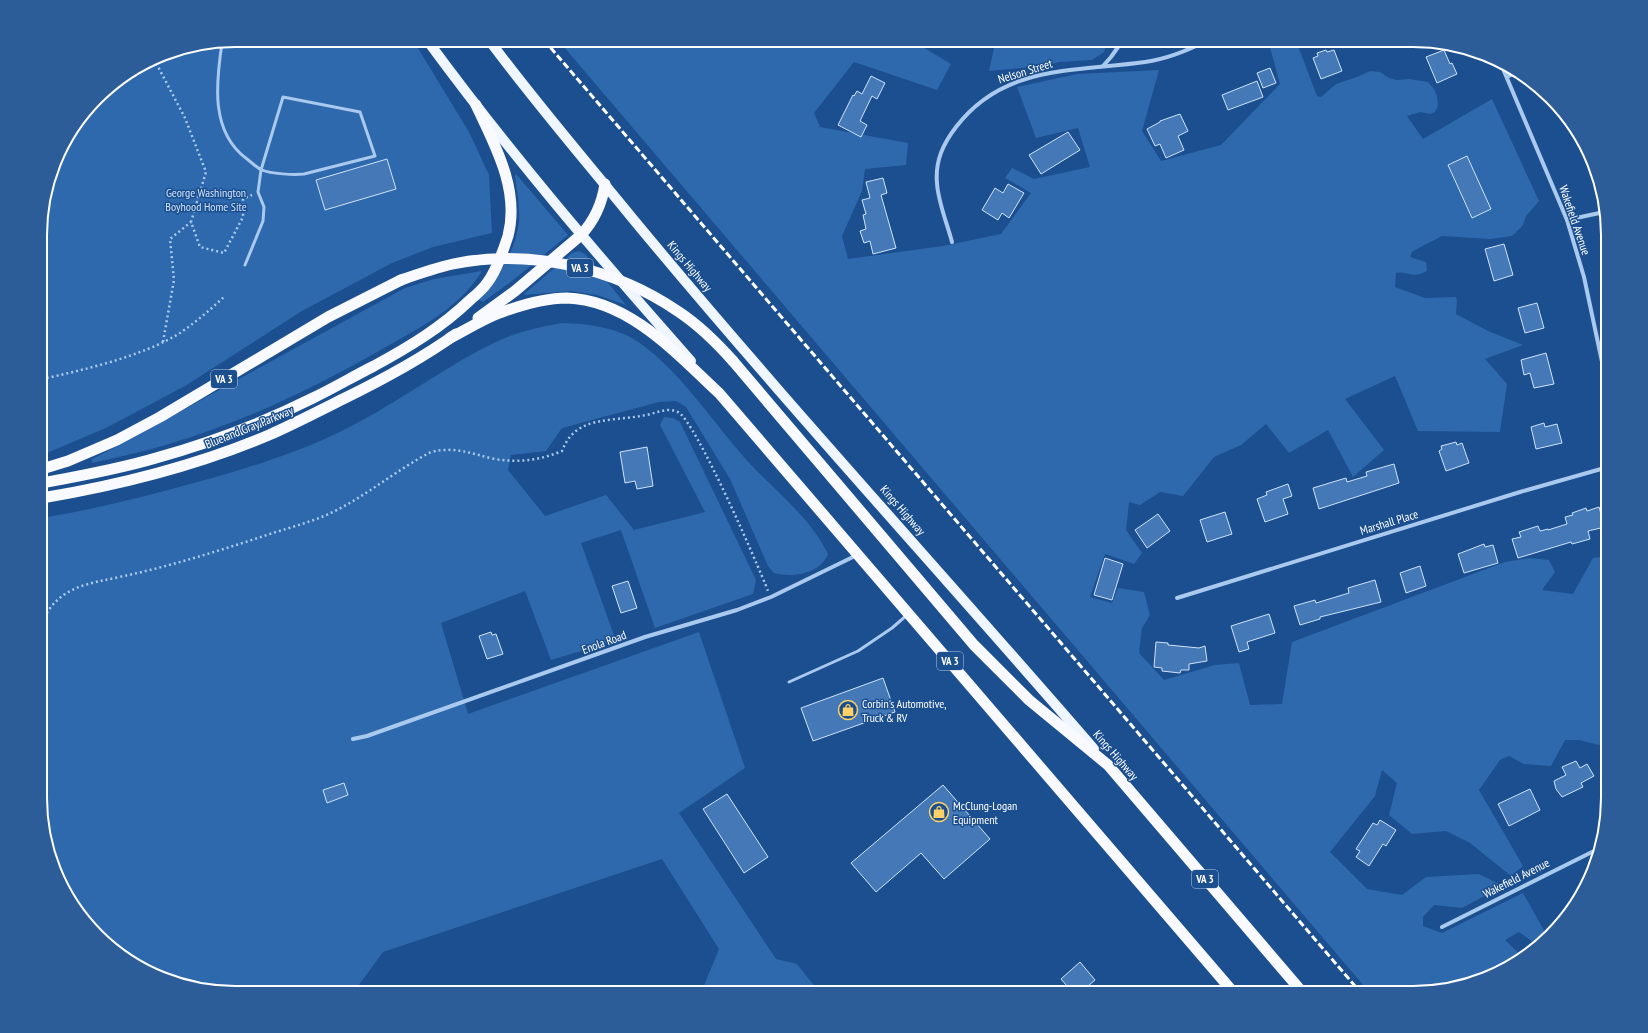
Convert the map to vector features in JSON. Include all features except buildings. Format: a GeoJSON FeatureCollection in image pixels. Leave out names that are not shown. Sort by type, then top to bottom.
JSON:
{"type":"FeatureCollection","features":[{"type":"Feature","properties":{"kind":"highway"},"geometry":{"type":"LineString","coordinates":[[47,482],[112,470],[156,458],[216,439],[270,418],[313,398],[404,350],[433,331],[461,309],[486,285],[493,274],[508,235],[511,214],[510,193],[507,180],[498,153],[476,105]]}},
{"type":"Feature","properties":{"kind":"highway"},"geometry":{"type":"LineString","coordinates":[[450,338],[515,291],[581,235],[590,226],[598,212],[603,198],[605,184]]}},
{"type":"Feature","properties":{"kind":"highway","name":"VA 3"},"geometry":{"type":"LineString","coordinates":[[47,467],[68,461],[117,440],[160,417],[328,318],[401,280],[453,264],[483,259],[514,258],[537,260],[579,268],[618,279],[658,298],[681,313],[698,327],[733,361],[974,645],[1029,700],[1108,765]]}},
{"type":"Feature","properties":{"kind":"highway","name":"VA 3"},"geometry":{"type":"LineString","coordinates":[[450,338],[503,311],[548,299],[567,298],[586,300],[623,314],[667,345],[719,393],[1228,986]]}},
{"type":"Feature","properties":{"kind":"highway","name":"Blue and Gray Parkway"},"geometry":{"type":"LineString","coordinates":[[47,497],[96,489],[162,473],[270,435],[390,376],[450,338]]}},
{"type":"Feature","properties":{"kind":"highway","name":"Kings Highway"},"geometry":{"type":"LineString","coordinates":[[1108,765],[1297,986]]}},
{"type":"Feature","properties":{"kind":"main road"},"geometry":{"type":"LineString","coordinates":[[432,47],[476,105],[581,235],[719,393]]}},
{"type":"Feature","properties":{"kind":"main road","name":"Kings Highway"},"geometry":{"type":"LineString","coordinates":[[495,47],[552,120],[694,292],[991,629],[1108,765]]}},
{"type":"Feature","properties":{"kind":"street"},"geometry":{"type":"LineString","coordinates":[[1103,66],[1118,47]]}},
{"type":"Feature","properties":{"kind":"street","name":"Nelson Street"},"geometry":{"type":"LineString","coordinates":[[952,242],[938,192],[937,167],[940,152],[947,138],[965,115],[980,101],[1006,86],[1034,77],[1064,70],[1146,62],[1193,47]]}},
{"type":"Feature","properties":{"kind":"street","name":"Wakefield Avenue"},"geometry":{"type":"LineString","coordinates":[[1504,70],[1567,220],[1584,277],[1601,357]]}},
{"type":"Feature","properties":{"kind":"street"},"geometry":{"type":"LineString","coordinates":[[1507,77],[1511,75]]}},
{"type":"Feature","properties":{"kind":"street"},"geometry":{"type":"LineString","coordinates":[[1567,220],[1599,213]]}},
{"type":"Feature","properties":{"kind":"street","name":"Marshall Place"},"geometry":{"type":"LineString","coordinates":[[1177,598],[1601,469]]}},
{"type":"Feature","properties":{"kind":"street","name":"Enola Road"},"geometry":{"type":"LineString","coordinates":[[353,739],[367,736],[645,637],[737,610],[771,597],[858,554]]}},
{"type":"Feature","properties":{"kind":"street","name":"Wakefield Avenue"},"geometry":{"type":"LineString","coordinates":[[1442,927],[1594,851]]}},
{"type":"Feature","properties":{"kind":"lane"},"geometry":{"type":"LineString","coordinates":[[222,47],[217,92],[221,120],[225,132],[233,147],[261,170],[294,175],[304,174],[375,156],[360,112],[283,97],[261,170],[258,192],[264,207],[263,221],[245,265]]}},
{"type":"Feature","properties":{"kind":"lane"},"geometry":{"type":"LineString","coordinates":[[789,682],[858,651],[892,628],[909,614]]}},
{"type":"Feature","properties":{"kind":"path"},"geometry":{"type":"LineString","coordinates":[[157,64],[185,118],[206,172],[191,222],[170,239],[174,280],[162,342]]}},
{"type":"Feature","properties":{"kind":"path"},"geometry":{"type":"LineString","coordinates":[[191,222],[200,247],[224,253],[243,217],[243,199]]}},
{"type":"Feature","properties":{"kind":"path"},"geometry":{"type":"LineString","coordinates":[[47,378],[94,367],[152,347],[196,322],[225,296]]}},
{"type":"Feature","properties":{"kind":"path"},"geometry":{"type":"LineString","coordinates":[[47,613],[52,604],[62,595],[76,587],[150,570],[236,545],[324,516],[431,452],[444,449],[456,449],[497,459],[520,461],[536,460],[562,451],[567,440],[574,432],[583,426],[608,420],[646,415],[663,410],[672,410],[680,413],[685,418],[696,436],[748,543],[771,597]]}},
{"type":"Feature","properties":{"kind":"green space","name":"George Washington Boyhood Home Site"},"geometry":{"type":"Polygon","coordinates":[[[223,47],[417,47],[469,132],[489,175],[492,233],[433,247],[392,263],[302,311],[185,386],[106,428],[47,453],[47,223],[53,186],[61,163],[72,141],[86,120],[102,102],[130,79],[152,66],[186,53],[223,47]]]}},
{"type":"Feature","properties":{"kind":"green space"},"geometry":{"type":"Polygon","coordinates":[[[564,47],[923,47],[951,64],[937,90],[854,62],[814,113],[820,127],[908,143],[906,165],[865,169],[862,191],[842,236],[848,259],[943,246],[1001,234],[1031,193],[1005,178],[1012,168],[1034,179],[1090,167],[1078,128],[1036,138],[1017,87],[1077,74],[1159,70],[1142,131],[1161,161],[1221,145],[1280,84],[1270,47],[1298,47],[1317,96],[1321,97],[1336,84],[1370,71],[1380,72],[1389,78],[1397,80],[1409,79],[1428,82],[1434,89],[1437,96],[1438,106],[1435,112],[1430,114],[1420,112],[1407,116],[1423,139],[1492,99],[1539,201],[1526,216],[1523,225],[1512,236],[1490,239],[1442,236],[1415,250],[1412,252],[1410,257],[1426,262],[1427,271],[1417,275],[1400,272],[1396,273],[1395,287],[1425,298],[1456,297],[1456,314],[1488,331],[1523,345],[1485,359],[1507,384],[1500,432],[1418,431],[1395,376],[1345,399],[1384,450],[1353,477],[1328,430],[1289,453],[1266,424],[1241,445],[1214,457],[1183,496],[1160,492],[1140,505],[1129,502],[1126,530],[1142,553],[1134,564],[1105,554],[1090,597],[1112,603],[1118,588],[1144,592],[1150,615],[1142,628],[1139,653],[1164,680],[1215,665],[1239,663],[1250,705],[1282,704],[1292,642],[1505,562],[1529,558],[1549,560],[1555,572],[1542,590],[1573,594],[1593,558],[1601,557],[1601,744],[1599,745],[1579,740],[1565,740],[1551,766],[1524,764],[1509,756],[1500,760],[1479,790],[1523,866],[1511,876],[1470,843],[1446,831],[1412,834],[1389,815],[1397,783],[1382,770],[1375,796],[1330,852],[1367,889],[1402,895],[1426,877],[1479,874],[1503,886],[1462,908],[1434,905],[1423,917],[1423,926],[1442,933],[1523,893],[1545,932],[1534,942],[1519,932],[1505,940],[1519,953],[1496,967],[1462,980],[1425,986],[1364,986],[564,47]]]}},
{"type":"Feature","properties":{"kind":"green space"},"geometry":{"type":"Polygon","coordinates":[[[992,47],[1106,47],[1104,52],[1092,60],[1059,62],[1043,66],[989,71],[994,48],[992,47]]]}},
{"type":"Feature","properties":{"kind":"green space"},"geometry":{"type":"Polygon","coordinates":[[[516,174],[568,235],[512,281],[483,302],[479,300],[493,283],[505,264],[517,233],[519,210],[516,174]]]}},
{"type":"Feature","properties":{"kind":"green space"},"geometry":{"type":"Polygon","coordinates":[[[579,251],[585,254],[626,305],[597,295],[571,291],[524,295],[572,253],[579,251]]]}},
{"type":"Feature","properties":{"kind":"green space"},"geometry":{"type":"Polygon","coordinates":[[[482,271],[462,296],[438,316],[412,332],[306,390],[252,414],[197,435],[150,450],[92,463],[92,459],[133,438],[405,288],[434,279],[482,271]]]}},
{"type":"Feature","properties":{"kind":"green space"},"geometry":{"type":"Polygon","coordinates":[[[562,323],[582,324],[602,327],[622,333],[640,343],[656,356],[686,386],[753,467],[804,518],[821,541],[828,554],[819,566],[805,573],[789,575],[774,573],[768,566],[730,479],[686,407],[676,401],[659,402],[562,428],[546,451],[511,455],[508,470],[545,516],[606,495],[634,530],[705,512],[660,425],[664,417],[673,418],[680,422],[756,580],[753,594],[655,628],[621,530],[581,543],[616,641],[551,660],[525,591],[441,623],[468,714],[699,632],[745,768],[679,813],[776,959],[797,964],[814,986],[704,986],[719,949],[662,859],[383,952],[358,986],[223,986],[186,980],[174,976],[152,967],[130,954],[102,931],[86,913],[66,881],[53,847],[47,810],[47,517],[161,492],[242,469],[302,449],[359,422],[482,349],[508,337],[562,323]]]}},
{"type":"Feature","properties":{"kind":"railway"},"geometry":{"type":"LineString","coordinates":[[550,47],[1355,986]]}},
{"type":"Feature","properties":{"kind":"place","name":"Corbin's Automotive, Truck & RV"},"geometry":{"type":"Point","coordinates":[848,710]}},
{"type":"Feature","properties":{"kind":"place","name":"McClung-Logan Equipment"},"geometry":{"type":"Point","coordinates":[939,812]}}]}
